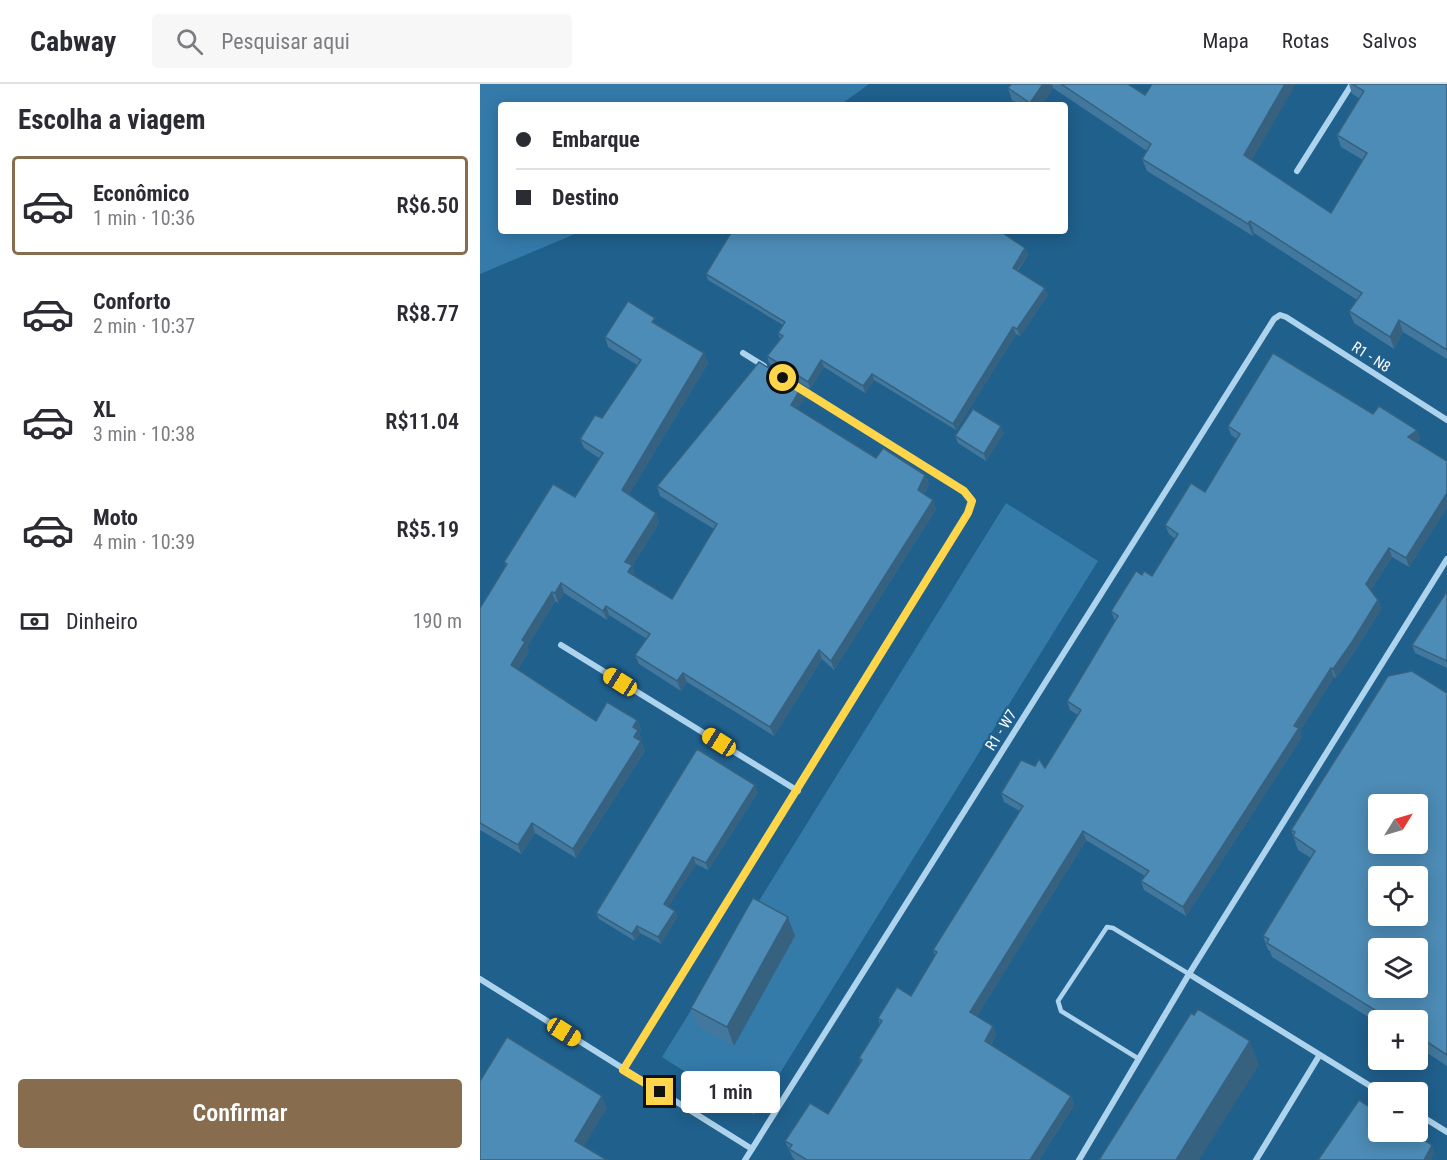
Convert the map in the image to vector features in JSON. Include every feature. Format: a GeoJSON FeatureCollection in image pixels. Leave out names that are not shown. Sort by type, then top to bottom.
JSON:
{"type":"FeatureCollection","features":[{"type":"Feature","properties":{"kind":"street"},"geometry":{"type":"LineString","coordinates":[[1297,171],[1352,84]]}},
{"type":"Feature","properties":{"kind":"street","name":"R1 - N8"},"geometry":{"type":"LineString","coordinates":[[1280,315],[1286,316],[1447,420]]}},
{"type":"Feature","properties":{"kind":"street","name":"R1 - W7"},"geometry":{"type":"LineString","coordinates":[[745,1160],[1274,319],[1280,315]]}},
{"type":"Feature","properties":{"kind":"street"},"geometry":{"type":"LineString","coordinates":[[743,353],[773,372]]}},
{"type":"Feature","properties":{"kind":"street"},"geometry":{"type":"LineString","coordinates":[[623,1070],[798,791],[968,513],[972,501],[964,491],[793,384]]}},
{"type":"Feature","properties":{"kind":"street"},"geometry":{"type":"LineString","coordinates":[[1078,1160],[1189,974],[1447,559]]}},
{"type":"Feature","properties":{"kind":"street"},"geometry":{"type":"LineString","coordinates":[[561,645],[798,791]]}},
{"type":"Feature","properties":{"kind":"street"},"geometry":{"type":"LineString","coordinates":[[1189,974],[1368,1085]]}},
{"type":"Feature","properties":{"kind":"street"},"geometry":{"type":"LineString","coordinates":[[480,990],[483,980],[752,1149]]}},
{"type":"Feature","properties":{"kind":"street"},"geometry":{"type":"LineString","coordinates":[[1256,1160],[1319,1056]]}},
{"type":"Feature","properties":{"kind":"street"},"geometry":{"type":"LineString","coordinates":[[1428,1120],[1447,1132]]}},
{"type":"Feature","properties":{"kind":"lane"},"geometry":{"type":"LineString","coordinates":[[1139,1059],[1061,1011],[1058,1001],[1107,927],[1113,928],[1189,974]]}},
{"type":"Feature","properties":{"kind":"shaded area"},"geometry":{"type":"Polygon","coordinates":[[[480,84],[869,84],[844,102],[498,102],[498,234],[575,234],[480,274],[480,84]]]}},
{"type":"Feature","properties":{"kind":"shaded area"},"geometry":{"type":"Polygon","coordinates":[[[1006,503],[1098,561],[754,1115],[662,1057],[1006,503]]]}},
{"type":"Feature","properties":{"kind":"building"},"geometry":{"type":"Polygon","coordinates":[[[1011,84],[1043,84],[1031,102],[1008,88],[1011,84]]]}},
{"type":"Feature","properties":{"kind":"building"},"geometry":{"type":"Polygon","coordinates":[[[1061,84],[1128,84],[1145,95],[1152,84],[1285,84],[1244,155],[1331,213],[1367,153],[1337,135],[1364,91],[1352,84],[1447,84],[1447,350],[1399,320],[1390,337],[1349,311],[1362,293],[1250,221],[1248,224],[1142,159],[1151,144],[1061,84]]]}},
{"type":"Feature","properties":{"kind":"building"},"geometry":{"type":"Polygon","coordinates":[[[730,234],[1004,234],[1025,248],[1013,268],[1045,288],[1017,329],[1013,327],[953,424],[872,374],[863,386],[821,360],[808,382],[767,356],[783,336],[778,333],[785,322],[706,274],[730,234]]]}},
{"type":"Feature","properties":{"kind":"building"},"geometry":{"type":"Polygon","coordinates":[[[628,301],[655,318],[652,322],[704,353],[622,490],[656,513],[625,562],[632,565],[628,572],[672,599],[717,524],[657,486],[759,362],[801,388],[791,405],[876,458],[883,448],[925,475],[918,490],[933,500],[831,661],[819,650],[770,727],[683,673],[677,681],[635,655],[650,634],[606,606],[603,611],[561,583],[555,593],[552,592],[522,640],[525,642],[511,665],[596,721],[607,702],[637,720],[633,727],[638,730],[634,737],[641,741],[573,849],[532,823],[518,845],[480,823],[480,608],[507,564],[504,562],[553,484],[575,497],[603,453],[580,439],[595,415],[602,418],[641,360],[605,337],[628,301]]]}},
{"type":"Feature","properties":{"kind":"building"},"geometry":{"type":"Polygon","coordinates":[[[1273,353],[1373,414],[1379,406],[1417,430],[1408,437],[1447,461],[1447,493],[1406,558],[1389,548],[1376,568],[1366,584],[1378,600],[1294,726],[1299,728],[1183,907],[1141,881],[1149,871],[1083,831],[970,1012],[993,1026],[985,1041],[1071,1096],[1030,1160],[807,1160],[789,1149],[792,1145],[785,1141],[810,1103],[828,1114],[862,1060],[859,1058],[882,1021],[878,1018],[897,987],[911,996],[937,952],[933,950],[1023,806],[1001,793],[1021,760],[1035,766],[1039,759],[1045,768],[1081,710],[1067,701],[1118,616],[1111,611],[1136,571],[1142,575],[1144,571],[1152,576],[1178,534],[1165,525],[1191,483],[1205,492],[1240,434],[1228,426],[1273,353]]]}},
{"type":"Feature","properties":{"kind":"building"},"geometry":{"type":"Polygon","coordinates":[[[973,409],[1001,426],[984,454],[955,436],[973,409]]]}},
{"type":"Feature","properties":{"kind":"building"},"geometry":{"type":"Polygon","coordinates":[[[1447,591],[1447,661],[1412,645],[1447,591]]]}},
{"type":"Feature","properties":{"kind":"building"},"geometry":{"type":"Polygon","coordinates":[[[1412,671],[1447,693],[1447,1055],[1428,1043],[1428,1010],[1375,1010],[1267,943],[1269,939],[1263,936],[1315,851],[1293,836],[1295,832],[1291,830],[1388,676],[1412,671]]]}},
{"type":"Feature","properties":{"kind":"building"},"geometry":{"type":"Polygon","coordinates":[[[697,749],[755,785],[706,863],[693,857],[664,904],[675,911],[658,937],[637,926],[632,934],[596,913],[697,749]]]}},
{"type":"Feature","properties":{"kind":"building"},"geometry":{"type":"Polygon","coordinates":[[[753,898],[788,917],[727,1027],[691,1008],[753,898]]]}},
{"type":"Feature","properties":{"kind":"building"},"geometry":{"type":"Polygon","coordinates":[[[1198,1009],[1250,1041],[1176,1160],[1099,1160],[1191,1013],[1194,1015],[1198,1009]]]}},
{"type":"Feature","properties":{"kind":"building"},"geometry":{"type":"Polygon","coordinates":[[[507,1037],[602,1096],[575,1141],[607,1160],[480,1160],[480,1081],[507,1037]]]}},
{"type":"Feature","properties":{"kind":"building"},"geometry":{"type":"Polygon","coordinates":[[[1359,1100],[1368,1106],[1368,1142],[1427,1142],[1432,1145],[1424,1160],[1318,1160],[1359,1100]]]}},
{"type":"Feature","properties":{"kind":"route"},"geometry":{"type":"LineString","coordinates":[[660,1092],[623,1070],[798,791],[968,513],[972,501],[964,491],[783,378]]}}]}
